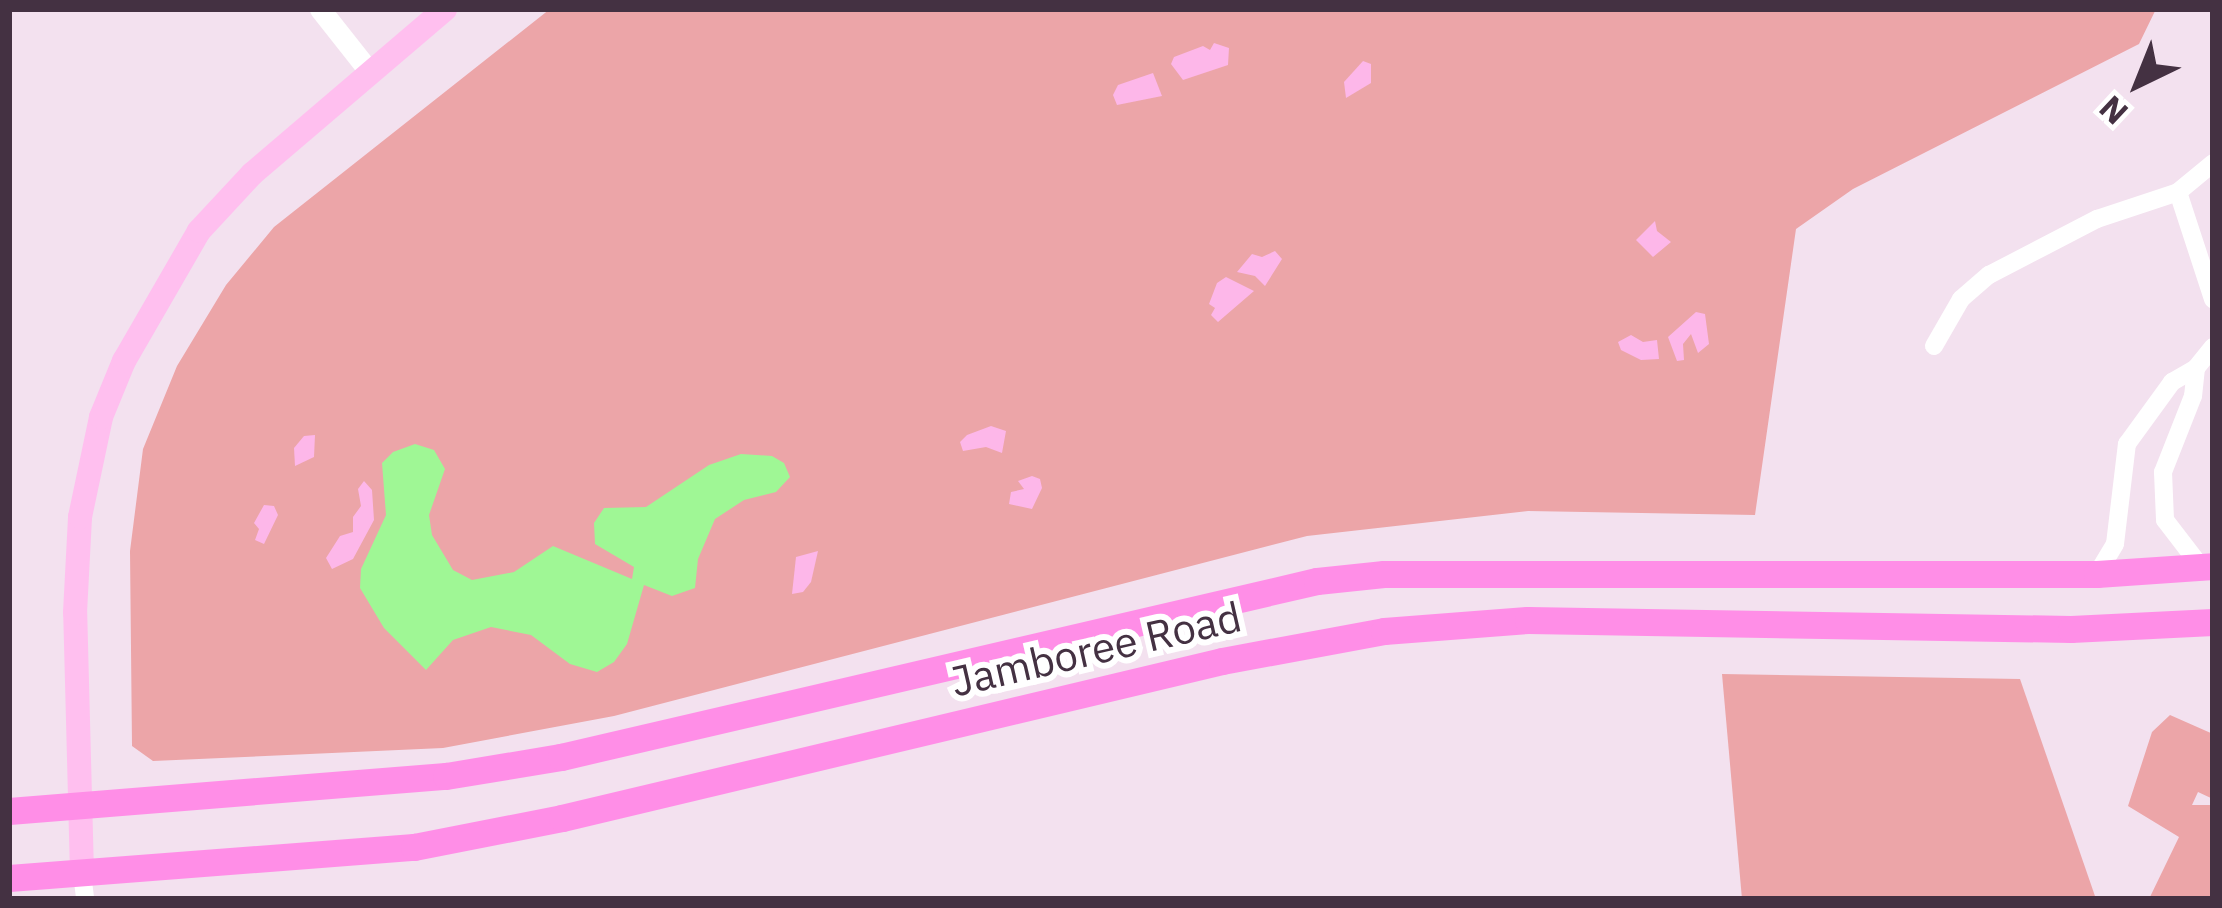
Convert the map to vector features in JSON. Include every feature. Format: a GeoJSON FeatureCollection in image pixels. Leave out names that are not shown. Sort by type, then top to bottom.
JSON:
{"type":"FeatureCollection","features":[{"type":"Feature","properties":{"kind":"main road"},"geometry":{"type":"LineString","coordinates":[[84,886],[76,566],[80,517],[101,417],[143,320],[199,231],[252,174],[445,9]]}},
{"type":"Feature","properties":{"kind":"main road","name":"Jamboree Road"},"geometry":{"type":"LineString","coordinates":[[9,811],[446,776],[562,757],[1317,581],[1384,574],[2097,574],[2207,566]]}},
{"type":"Feature","properties":{"kind":"main road","name":"Jamboree Road"},"geometry":{"type":"LineString","coordinates":[[9,878],[84,886],[414,847],[562,818],[1222,661],[1384,631],[1528,620],[2071,629],[2213,622]]}},
{"type":"Feature","properties":{"kind":"street"},"geometry":{"type":"LineString","coordinates":[[320,9],[369,71]]}},
{"type":"Feature","properties":{"kind":"street"},"geometry":{"type":"LineString","coordinates":[[1934,346],[1961,299],[1989,275],[2097,218],[2178,192],[2213,163]]}},
{"type":"Feature","properties":{"kind":"street"},"geometry":{"type":"LineString","coordinates":[[2178,192],[2213,298]]}},
{"type":"Feature","properties":{"kind":"street"},"geometry":{"type":"LineString","coordinates":[[2097,574],[2115,544],[2120,469],[2127,444],[2172,382],[2196,368],[2213,347]]}},
{"type":"Feature","properties":{"kind":"street"},"geometry":{"type":"LineString","coordinates":[[2196,368],[2193,397],[2162,472],[2165,520],[2207,566]]}},
{"type":"Feature","properties":{"kind":"street"},"geometry":{"type":"LineString","coordinates":[[2120,469],[2162,472]]}},
{"type":"Feature","properties":{"kind":"shaded area"},"geometry":{"type":"Polygon","coordinates":[[[550,9],[2156,9],[2139,44],[1853,189],[1796,229],[1755,515],[1528,511],[1307,536],[614,716],[443,748],[153,761],[132,746],[130,551],[143,449],[177,366],[226,285],[274,227],[550,9]]]}},
{"type":"Feature","properties":{"kind":"shaded area"},"geometry":{"type":"Polygon","coordinates":[[[415,444],[434,450],[445,469],[429,515],[432,535],[453,570],[472,580],[514,572],[553,546],[632,579],[634,567],[595,544],[594,523],[604,508],[646,507],[709,465],[741,454],[772,456],[784,463],[790,477],[776,492],[744,500],[715,519],[698,559],[695,588],[672,596],[644,585],[627,644],[614,662],[597,672],[570,664],[531,635],[491,627],[453,640],[426,670],[384,628],[360,588],[361,569],[386,515],[382,463],[393,452],[415,444]]]}},
{"type":"Feature","properties":{"kind":"shaded area"},"geometry":{"type":"Polygon","coordinates":[[[1722,674],[2020,679],[2096,899],[1742,899],[1722,674]]]}},
{"type":"Feature","properties":{"kind":"shaded area"},"geometry":{"type":"Polygon","coordinates":[[[2170,715],[2213,734],[2213,799],[2198,792],[2192,805],[2213,805],[2213,899],[2149,899],[2179,837],[2128,806],[2152,732],[2170,715]]]}},
{"type":"Feature","properties":{"kind":"sand"},"geometry":{"type":"Polygon","coordinates":[[[1214,43],[1229,48],[1228,65],[1183,80],[1171,64],[1174,57],[1203,46],[1210,50],[1214,43]]]}},
{"type":"Feature","properties":{"kind":"sand"},"geometry":{"type":"Polygon","coordinates":[[[1363,61],[1371,64],[1371,83],[1346,98],[1344,82],[1363,61]]]}},
{"type":"Feature","properties":{"kind":"sand"},"geometry":{"type":"Polygon","coordinates":[[[1153,73],[1162,96],[1117,105],[1113,95],[1118,85],[1153,73]]]}},
{"type":"Feature","properties":{"kind":"sand"},"geometry":{"type":"Polygon","coordinates":[[[1655,221],[1657,231],[1671,242],[1653,257],[1636,240],[1655,221]]]}},
{"type":"Feature","properties":{"kind":"sand"},"geometry":{"type":"Polygon","coordinates":[[[1275,251],[1282,259],[1265,286],[1255,276],[1237,272],[1252,254],[1262,257],[1275,251]]]}},
{"type":"Feature","properties":{"kind":"sand"},"geometry":{"type":"Polygon","coordinates":[[[1226,277],[1254,291],[1218,322],[1209,304],[1217,283],[1226,277]]]}},
{"type":"Feature","properties":{"kind":"sand"},"geometry":{"type":"Polygon","coordinates":[[[1696,312],[1705,314],[1709,344],[1698,353],[1691,334],[1683,344],[1684,360],[1677,361],[1668,337],[1696,312]]]}},
{"type":"Feature","properties":{"kind":"sand"},"geometry":{"type":"Polygon","coordinates":[[[1631,335],[1643,342],[1657,340],[1659,359],[1641,360],[1621,350],[1618,342],[1631,335]]]}},
{"type":"Feature","properties":{"kind":"sand"},"geometry":{"type":"Polygon","coordinates":[[[991,426],[1006,431],[1002,453],[986,447],[963,451],[960,442],[967,435],[991,426]]]}},
{"type":"Feature","properties":{"kind":"sand"},"geometry":{"type":"Polygon","coordinates":[[[315,435],[314,457],[295,466],[294,448],[304,436],[315,435]]]}},
{"type":"Feature","properties":{"kind":"sand"},"geometry":{"type":"Polygon","coordinates":[[[1032,476],[1040,479],[1042,488],[1032,509],[1009,504],[1011,492],[1024,489],[1018,481],[1032,476]]]}},
{"type":"Feature","properties":{"kind":"sand"},"geometry":{"type":"Polygon","coordinates":[[[364,481],[372,490],[374,520],[353,559],[332,569],[326,558],[340,536],[353,532],[353,517],[361,506],[358,489],[364,481]]]}},
{"type":"Feature","properties":{"kind":"sand"},"geometry":{"type":"Polygon","coordinates":[[[264,505],[274,506],[278,515],[264,544],[255,540],[259,529],[254,523],[264,505]]]}},
{"type":"Feature","properties":{"kind":"sand"},"geometry":{"type":"Polygon","coordinates":[[[818,551],[811,582],[803,592],[792,594],[796,557],[818,551]]]}}]}
